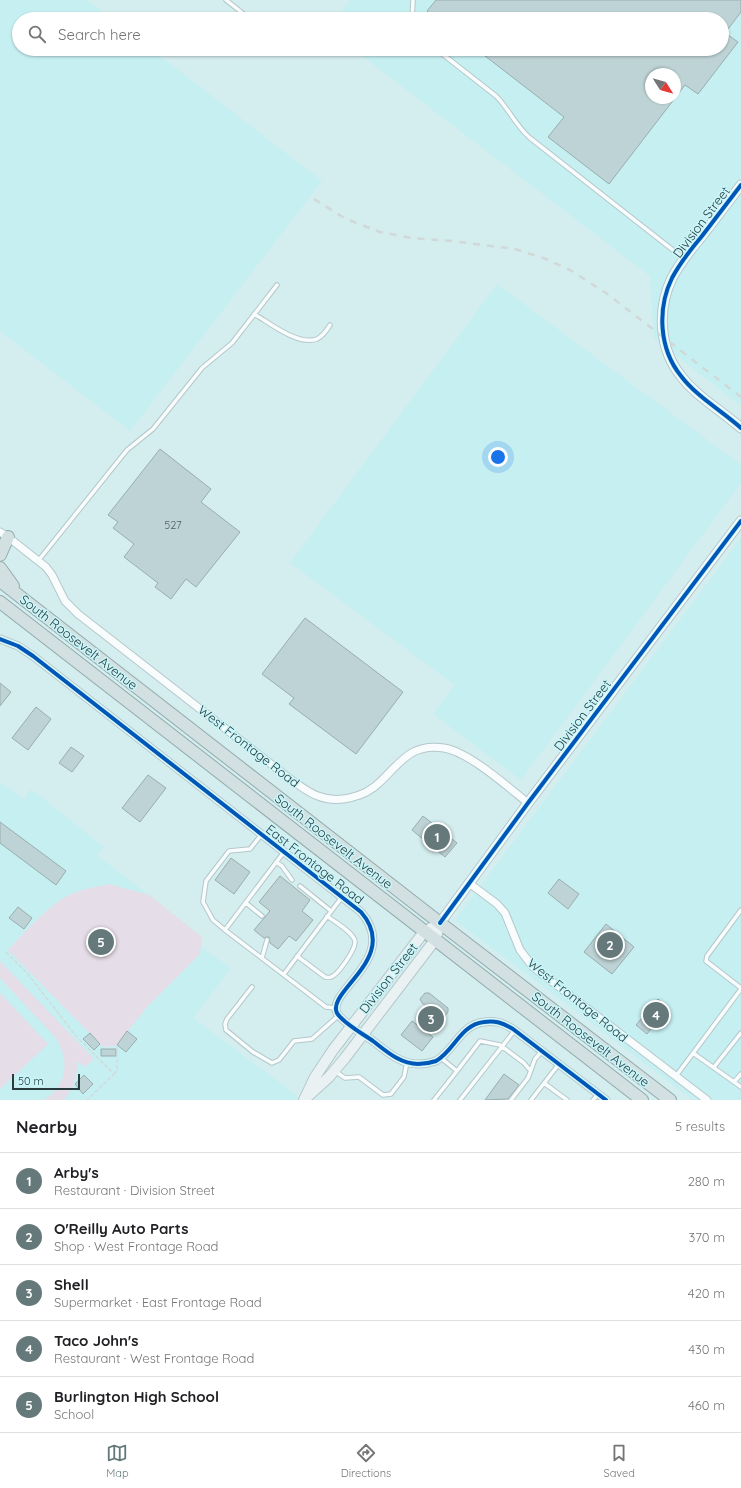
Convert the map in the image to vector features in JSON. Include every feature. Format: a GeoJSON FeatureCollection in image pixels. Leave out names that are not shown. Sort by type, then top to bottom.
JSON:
{"type":"FeatureCollection","features":[{"type":"Feature","properties":{"kind":"highway"},"geometry":{"type":"LineString","coordinates":[[0,568],[27,602]]}},
{"type":"Feature","properties":{"kind":"highway","name":"South Roosevelt Avenue"},"geometry":{"type":"LineString","coordinates":[[0,581],[670,1100]]}},
{"type":"Feature","properties":{"kind":"highway"},"geometry":{"type":"LineString","coordinates":[[0,591],[66,632]]}},
{"type":"Feature","properties":{"kind":"highway","name":"South Roosevelt Avenue"},"geometry":{"type":"LineString","coordinates":[[2,605],[642,1100]]}},
{"type":"Feature","properties":{"kind":"main road","name":"Division Street"},"geometry":{"type":"LineString","coordinates":[[304,1100],[319,1070],[351,1025],[424,932],[440,923]]}},
{"type":"Feature","properties":{"kind":"main road","name":"Division Street"},"geometry":{"type":"LineString","coordinates":[[304,1100],[335,1071],[364,1034],[435,940],[440,923]]}},
{"type":"Feature","properties":{"kind":"street","name":"Division Street"},"geometry":{"type":"LineString","coordinates":[[741,185],[684,259],[672,278],[664,301],[662,327],[668,354],[675,368],[687,383],[741,428]]}},
{"type":"Feature","properties":{"kind":"street","name":"Division Street"},"geometry":{"type":"LineString","coordinates":[[440,923],[528,802],[741,521]]}},
{"type":"Feature","properties":{"kind":"street","name":"West Frontage Road"},"geometry":{"type":"LineString","coordinates":[[2,545],[38,561],[48,570],[65,601],[78,614],[294,782],[316,795],[331,799],[345,798],[361,794],[375,787],[404,758],[410,754],[418,750],[445,748],[462,754],[528,802]]}},
{"type":"Feature","properties":{"kind":"street","name":"East Frontage Road"},"geometry":{"type":"LineString","coordinates":[[0,639],[22,648],[33,656],[342,896],[367,918],[371,926],[373,940],[369,958],[343,994],[338,1003],[338,1012]]}},
{"type":"Feature","properties":{"kind":"street","name":"West Frontage Road"},"geometry":{"type":"LineString","coordinates":[[469,883],[489,897],[505,913],[520,950],[533,967],[707,1100]]}},
{"type":"Feature","properties":{"kind":"street"},"geometry":{"type":"LineString","coordinates":[[338,1012],[351,1025],[394,1056],[415,1064],[428,1063],[441,1057],[463,1033],[474,1024],[490,1021],[505,1024],[515,1030],[606,1100]]}},
{"type":"Feature","properties":{"kind":"lane"},"geometry":{"type":"LineString","coordinates":[[226,0],[241,12]]}},
{"type":"Feature","properties":{"kind":"lane"},"geometry":{"type":"LineString","coordinates":[[413,12],[414,0]]}},
{"type":"Feature","properties":{"kind":"lane"},"geometry":{"type":"LineString","coordinates":[[445,56],[496,96],[520,129],[530,138],[684,259]]}},
{"type":"Feature","properties":{"kind":"lane"},"geometry":{"type":"LineString","coordinates":[[38,561],[128,450],[153,429],[202,368],[232,343],[277,285]]}},
{"type":"Feature","properties":{"kind":"lane"},"geometry":{"type":"LineString","coordinates":[[254,314],[283,332],[302,339],[318,339],[330,325]]}},
{"type":"Feature","properties":{"kind":"lane"},"geometry":{"type":"LineString","coordinates":[[252,987],[227,1019],[225,1024],[226,1030],[253,1052],[272,1063],[279,1060],[294,1041],[312,1039],[338,1012],[326,1007],[225,930],[213,920],[203,902],[206,881],[229,851],[250,849],[262,834]]}},
{"type":"Feature","properties":{"kind":"lane"},"geometry":{"type":"LineString","coordinates":[[225,930],[284,852]]}},
{"type":"Feature","properties":{"kind":"lane"},"geometry":{"type":"LineString","coordinates":[[276,862],[282,866],[292,880]]}},
{"type":"Feature","properties":{"kind":"lane"},"geometry":{"type":"LineString","coordinates":[[300,886],[331,911]]}},
{"type":"Feature","properties":{"kind":"lane"},"geometry":{"type":"LineString","coordinates":[[284,974],[342,896]]}},
{"type":"Feature","properties":{"kind":"lane"},"geometry":{"type":"LineString","coordinates":[[246,904],[262,916]]}},
{"type":"Feature","properties":{"kind":"lane"},"geometry":{"type":"LineString","coordinates":[[676,1076],[741,988],[706,961],[707,956],[741,910]]}},
{"type":"Feature","properties":{"kind":"lane"},"geometry":{"type":"LineString","coordinates":[[297,956],[325,977],[331,978],[346,961],[354,947],[355,941],[351,934],[327,916]]}},
{"type":"Feature","properties":{"kind":"lane"},"geometry":{"type":"LineString","coordinates":[[262,958],[267,940]]}},
{"type":"Feature","properties":{"kind":"lane"},"geometry":{"type":"LineString","coordinates":[[460,1100],[515,1030]]}},
{"type":"Feature","properties":{"kind":"lane"},"geometry":{"type":"LineString","coordinates":[[714,1067],[741,1033]]}},
{"type":"Feature","properties":{"kind":"lane"},"geometry":{"type":"LineString","coordinates":[[434,1100],[480,1041],[500,1045],[531,1070]]}},
{"type":"Feature","properties":{"kind":"lane"},"geometry":{"type":"LineString","coordinates":[[511,1100],[528,1078],[535,1059],[542,1051]]}},
{"type":"Feature","properties":{"kind":"lane"},"geometry":{"type":"LineString","coordinates":[[693,1053],[741,1087]]}},
{"type":"Feature","properties":{"kind":"lane"},"geometry":{"type":"LineString","coordinates":[[441,1057],[457,1071]]}},
{"type":"Feature","properties":{"kind":"lane"},"geometry":{"type":"LineString","coordinates":[[335,1071],[345,1078],[359,1077],[383,1095],[391,1094],[404,1077],[407,1062]]}},
{"type":"Feature","properties":{"kind":"lane"},"geometry":{"type":"LineString","coordinates":[[531,1100],[559,1064]]}},
{"type":"Feature","properties":{"kind":"lane"},"geometry":{"type":"LineString","coordinates":[[734,1082],[741,1074]]}},
{"type":"Feature","properties":{"kind":"lane"},"geometry":{"type":"LineString","coordinates":[[544,1083],[567,1100]]}},
{"type":"Feature","properties":{"kind":"lane"},"geometry":{"type":"LineString","coordinates":[[593,1100],[598,1094]]}},
{"type":"Feature","properties":{"kind":"path"},"geometry":{"type":"LineString","coordinates":[[6,952],[28,974],[76,1036],[114,1074]]}},
{"type":"Feature","properties":{"kind":"path"},"geometry":{"type":"LineString","coordinates":[[87,1100],[117,1071],[117,1045]]}},
{"type":"Feature","properties":{"kind":"shaded area"},"geometry":{"type":"Polygon","coordinates":[[[0,0],[87,0],[103,12],[12,12],[12,56],[160,56],[322,181],[130,431],[0,331],[0,0]]]}},
{"type":"Feature","properties":{"kind":"shaded area"},"geometry":{"type":"Polygon","coordinates":[[[350,0],[741,0],[741,406],[654,338],[650,276],[362,56],[729,56],[729,12],[341,12],[350,0]]]}},
{"type":"Feature","properties":{"kind":"shaded area"},"geometry":{"type":"Polygon","coordinates":[[[497,284],[741,465],[741,483],[521,780],[433,714],[455,685],[290,563],[497,284]]]}},
{"type":"Feature","properties":{"kind":"shaded area"},"geometry":{"type":"Polygon","coordinates":[[[741,538],[741,1100],[693,1100],[455,920],[741,538]]]}},
{"type":"Feature","properties":{"kind":"shaded area"},"geometry":{"type":"Polygon","coordinates":[[[0,782],[24,800],[31,789],[104,847],[97,855],[202,937],[201,947],[231,968],[193,1018],[303,1100],[0,1100],[0,782]]]}},
{"type":"Feature","properties":{"kind":"shaded area"},"geometry":{"type":"Polygon","coordinates":[[[109,884],[149,895],[202,937],[200,954],[147,1007],[116,1046],[103,1047],[8,950],[42,915],[65,897],[81,891],[109,884]]]}},
{"type":"Feature","properties":{"kind":"shaded area"},"geometry":{"type":"Polygon","coordinates":[[[0,961],[94,1059],[85,1067],[77,1061],[77,1071],[74,1082],[64,1100],[44,1100],[58,1087],[62,1079],[64,1063],[60,1045],[55,1037],[0,978],[0,961]]]}},
{"type":"Feature","properties":{"kind":"shaded area"},"geometry":{"type":"Polygon","coordinates":[[[0,993],[48,1044],[0,1089],[0,993]]]}},
{"type":"Feature","properties":{"kind":"building"},"geometry":{"type":"Polygon","coordinates":[[[436,0],[741,0],[741,12],[729,28],[729,12],[427,11],[436,0]]]}},
{"type":"Feature","properties":{"kind":"building"},"geometry":{"type":"Polygon","coordinates":[[[729,36],[738,42],[729,54],[729,36]]]}},
{"type":"Feature","properties":{"kind":"building"},"geometry":{"type":"Polygon","coordinates":[[[485,56],[727,56],[698,94],[685,85],[681,90],[681,68],[645,68],[645,104],[670,104],[609,184],[548,137],[564,117],[485,56]]]}},
{"type":"Feature","properties":{"kind":"building"},"geometry":{"type":"Polygon","coordinates":[[[160,449],[211,489],[201,502],[240,532],[196,587],[186,579],[171,599],[155,587],[158,583],[124,557],[134,544],[113,528],[118,522],[108,515],[160,449]]]}},
{"type":"Feature","properties":{"kind":"building"},"geometry":{"type":"Polygon","coordinates":[[[305,618],[403,692],[356,754],[289,704],[294,698],[262,674],[305,618]]]}},
{"type":"Feature","properties":{"kind":"building"},"geometry":{"type":"Polygon","coordinates":[[[0,683],[11,692],[0,706],[0,683]]]}},
{"type":"Feature","properties":{"kind":"building"},"geometry":{"type":"Polygon","coordinates":[[[36,707],[51,719],[28,750],[12,738],[36,707]]]}},
{"type":"Feature","properties":{"kind":"building"},"geometry":{"type":"Polygon","coordinates":[[[71,747],[84,756],[72,772],[59,763],[71,747]]]}},
{"type":"Feature","properties":{"kind":"building"},"geometry":{"type":"Polygon","coordinates":[[[148,775],[166,788],[140,822],[122,808],[148,775]]]}},
{"type":"Feature","properties":{"kind":"building"},"geometry":{"type":"Polygon","coordinates":[[[423,816],[457,843],[445,857],[412,830],[423,816]]]}},
{"type":"Feature","properties":{"kind":"building"},"geometry":{"type":"Polygon","coordinates":[[[0,822],[66,871],[56,885],[0,843],[0,822]]]}},
{"type":"Feature","properties":{"kind":"building"},"geometry":{"type":"Polygon","coordinates":[[[231,858],[250,872],[234,894],[215,880],[231,858]]]}},
{"type":"Feature","properties":{"kind":"building"},"geometry":{"type":"Polygon","coordinates":[[[280,876],[310,900],[302,911],[313,920],[296,941],[289,936],[278,949],[270,943],[269,937],[264,938],[254,930],[270,911],[259,902],[280,876]]]}},
{"type":"Feature","properties":{"kind":"building"},"geometry":{"type":"Polygon","coordinates":[[[559,879],[579,894],[568,909],[548,893],[559,879]]]}},
{"type":"Feature","properties":{"kind":"building"},"geometry":{"type":"Polygon","coordinates":[[[18,907],[32,918],[24,929],[9,918],[18,907]]]}},
{"type":"Feature","properties":{"kind":"building"},"geometry":{"type":"Polygon","coordinates":[[[606,924],[634,947],[612,974],[584,952],[606,924]]]}},
{"type":"Feature","properties":{"kind":"building"},"geometry":{"type":"Polygon","coordinates":[[[425,993],[429,993],[448,1008],[448,1012],[444,1017],[440,1017],[422,1003],[420,999],[425,993]]]}},
{"type":"Feature","properties":{"kind":"building"},"geometry":{"type":"Polygon","coordinates":[[[658,999],[668,1007],[647,1034],[636,1025],[658,999]]]}},
{"type":"Feature","properties":{"kind":"building"},"geometry":{"type":"Polygon","coordinates":[[[412,1021],[433,1037],[422,1051],[401,1035],[412,1021]]]}},
{"type":"Feature","properties":{"kind":"building"},"geometry":{"type":"Polygon","coordinates":[[[127,1031],[137,1039],[126,1052],[117,1045],[127,1031]]]}},
{"type":"Feature","properties":{"kind":"building"},"geometry":{"type":"Polygon","coordinates":[[[90,1033],[100,1044],[94,1050],[83,1039],[90,1033]]]}},
{"type":"Feature","properties":{"kind":"building"},"geometry":{"type":"Polygon","coordinates":[[[101,1049],[116,1049],[116,1056],[101,1056],[101,1049]]]}},
{"type":"Feature","properties":{"kind":"building"},"geometry":{"type":"Polygon","coordinates":[[[504,1074],[519,1085],[508,1099],[485,1100],[504,1074]]]}},
{"type":"Feature","properties":{"kind":"building"},"geometry":{"type":"Polygon","coordinates":[[[84,1075],[93,1084],[83,1094],[75,1084],[84,1075]]]}},
{"type":"Feature","properties":{"kind":"railway"},"geometry":{"type":"LineString","coordinates":[[314,199],[346,219],[380,232],[412,238],[452,241],[515,249],[546,259],[570,270],[606,293],[741,397]]}},
{"type":"Feature","properties":{"kind":"cycle path"},"geometry":{"type":"LineString","coordinates":[[741,185],[675,272],[667,290],[662,316],[668,354],[681,376],[702,397],[741,428]]}},
{"type":"Feature","properties":{"kind":"cycle path"},"geometry":{"type":"LineString","coordinates":[[440,923],[528,803],[741,521]]}},
{"type":"Feature","properties":{"kind":"cycle path"},"geometry":{"type":"LineString","coordinates":[[0,639],[18,646],[33,656],[361,912],[371,929],[373,944],[368,958],[360,972],[342,994],[337,1004],[337,1013],[348,1024],[399,1059],[405,1062],[418,1064],[436,1061],[448,1051],[463,1033],[476,1024],[488,1021],[499,1022],[513,1029],[606,1100]]}},
{"type":"Feature","properties":{"kind":"place","name":"Arby's"},"geometry":{"type":"Point","coordinates":[437,837]}},
{"type":"Feature","properties":{"kind":"place","name":"Burlington High School"},"geometry":{"type":"Point","coordinates":[101,942]}},
{"type":"Feature","properties":{"kind":"place","name":"O'Reilly Auto Parts"},"geometry":{"type":"Point","coordinates":[610,945]}},
{"type":"Feature","properties":{"kind":"place","name":"Taco John's"},"geometry":{"type":"Point","coordinates":[656,1015]}},
{"type":"Feature","properties":{"kind":"place","name":"Shell"},"geometry":{"type":"Point","coordinates":[431,1019]}}]}
